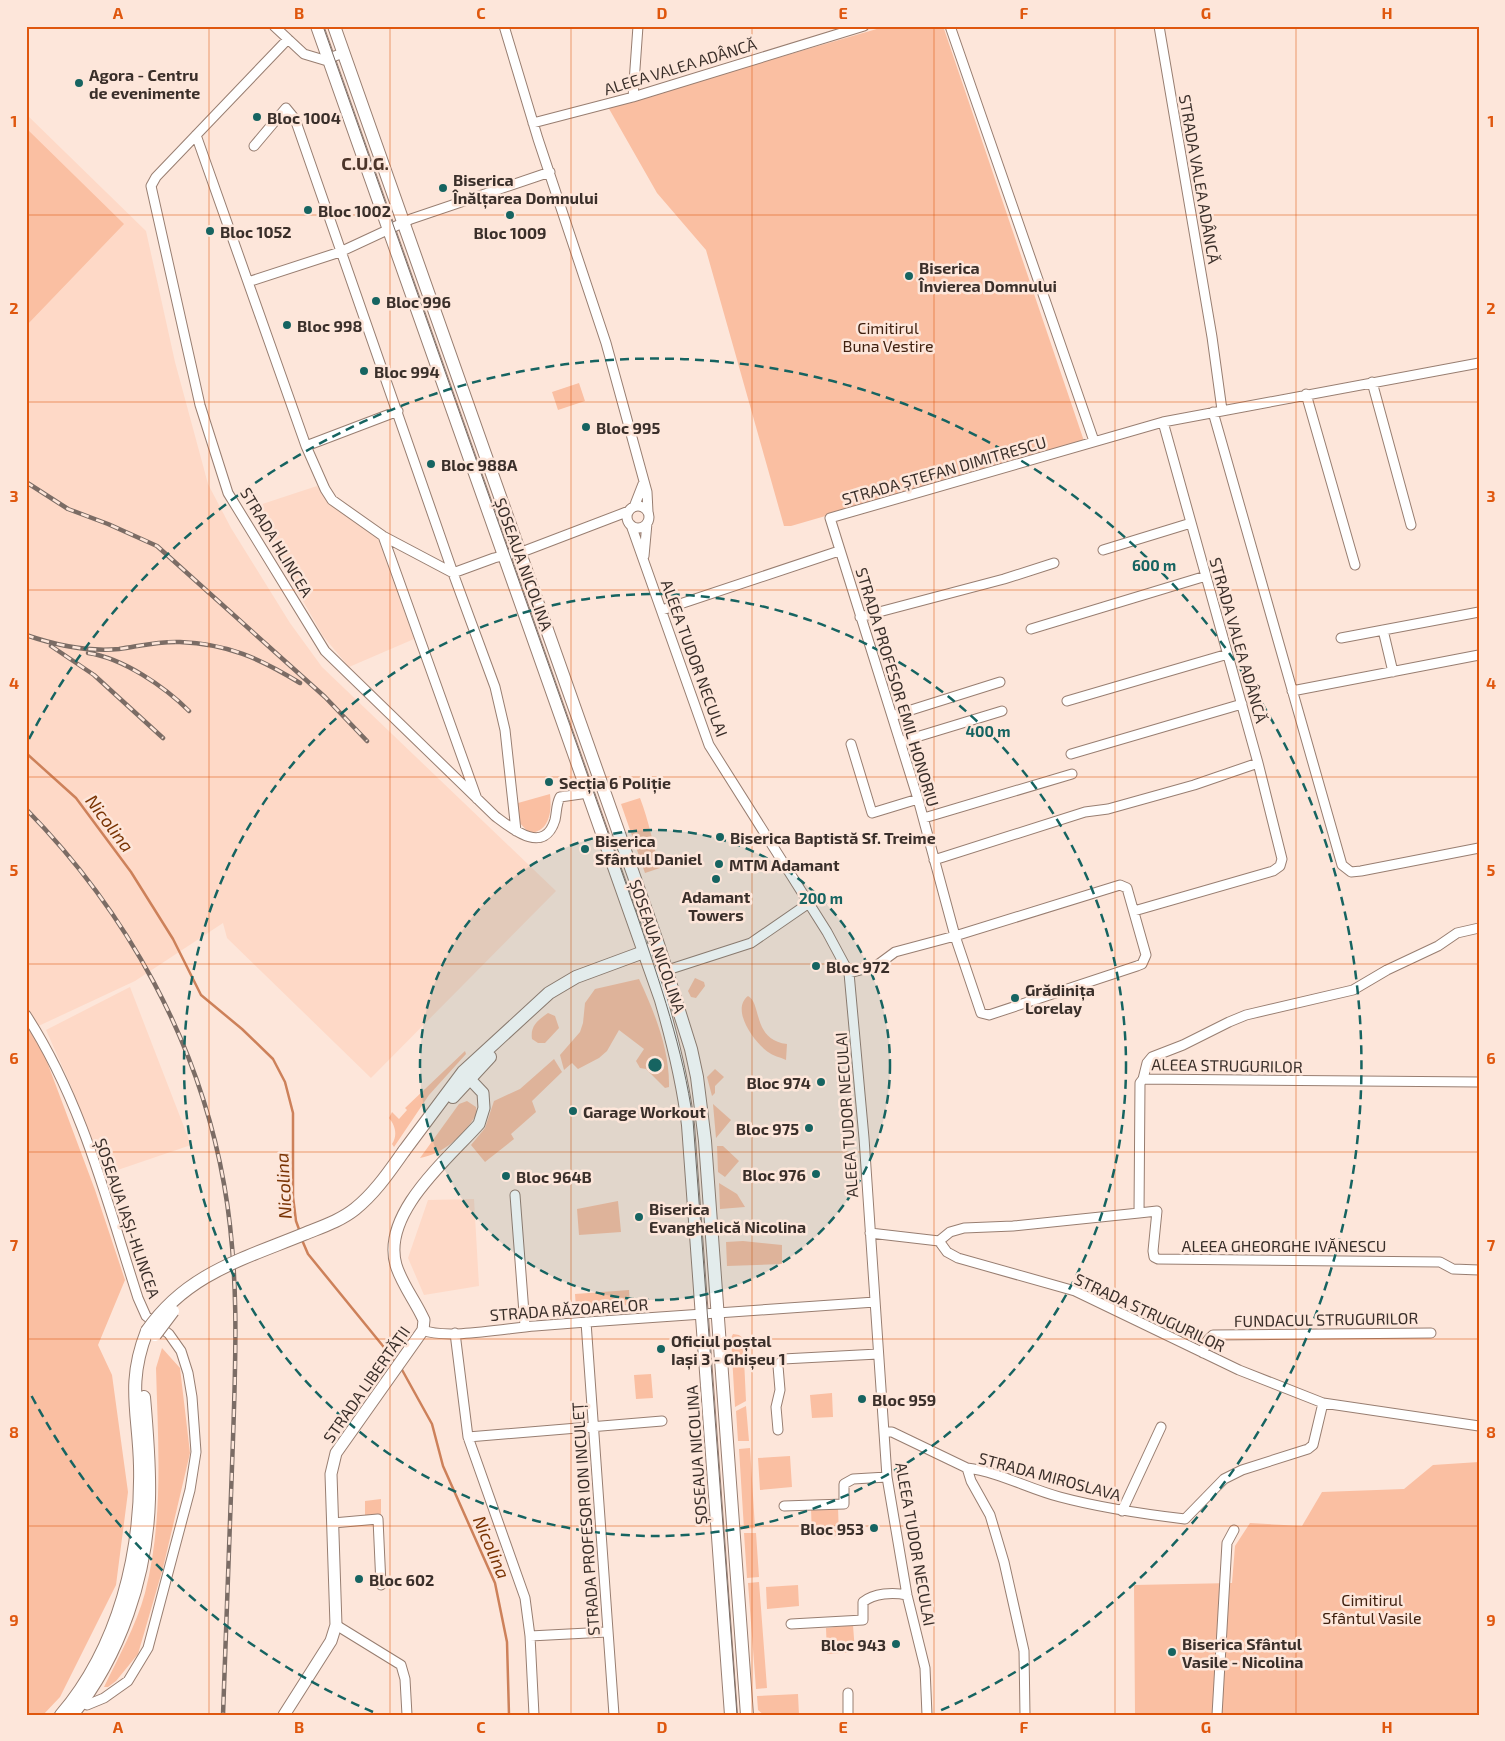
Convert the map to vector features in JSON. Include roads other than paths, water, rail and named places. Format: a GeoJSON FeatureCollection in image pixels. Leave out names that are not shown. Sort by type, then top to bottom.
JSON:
{"type":"FeatureCollection","features":[{"type":"Feature","properties":{"kind":"main road","name":"ȘOSEAUA NICOLINA"},"geometry":{"type":"LineString","coordinates":[[317,26],[672,1036],[684,1093],[731,1715]]}},
{"type":"Feature","properties":{"kind":"main road","name":"ȘOSEAUA NICOLINA"},"geometry":{"type":"LineString","coordinates":[[334,26],[660,951],[686,1030],[699,1090],[718,1312],[747,1715]]}},
{"type":"Feature","properties":{"kind":"main road"},"geometry":{"type":"LineString","coordinates":[[72,1715],[118,1614],[136,1540],[140,1464],[134,1385],[138,1354],[151,1333],[161,1310],[183,1290],[206,1276],[354,1211],[407,1153],[466,1075],[502,1034],[555,990],[576,977],[660,951]]}},
{"type":"Feature","properties":{"kind":"main road"},"geometry":{"type":"LineString","coordinates":[[61,1715],[78,1699]]}},
{"type":"Feature","properties":{"kind":"street"},"geometry":{"type":"LineString","coordinates":[[274,26],[304,54],[324,60],[343,53]]}},
{"type":"Feature","properties":{"kind":"street","name":"ALEEA TUDOR NECULAI"},"geometry":{"type":"LineString","coordinates":[[504,26],[533,123],[606,343],[649,503],[644,559]]}},
{"type":"Feature","properties":{"kind":"street"},"geometry":{"type":"LineString","coordinates":[[633,97],[638,26]]}},
{"type":"Feature","properties":{"kind":"street","name":"ALEEA VALEA ADÂNCĂ"},"geometry":{"type":"LineString","coordinates":[[533,123],[633,97],[864,26]]}},
{"type":"Feature","properties":{"kind":"street"},"geometry":{"type":"LineString","coordinates":[[950,26],[1094,441]]}},
{"type":"Feature","properties":{"kind":"street","name":"STRADA VALEA ADÂNCĂ"},"geometry":{"type":"LineString","coordinates":[[1159,26],[1212,337],[1218,411],[1292,691],[1342,866],[1345,870],[1361,871],[1479,848]]}},
{"type":"Feature","properties":{"kind":"street","name":"STRADA HLINCEA"},"geometry":{"type":"LineString","coordinates":[[288,39],[156,177],[152,184],[200,405],[228,493],[325,650],[478,802],[516,831],[528,837],[542,836],[555,821],[555,806],[560,797],[588,793]]}},
{"type":"Feature","properties":{"kind":"street"},"geometry":{"type":"LineString","coordinates":[[254,146],[286,108],[295,119],[499,704],[505,730],[516,831]]}},
{"type":"Feature","properties":{"kind":"street"},"geometry":{"type":"LineString","coordinates":[[196,135],[306,446],[325,489],[332,500],[383,536],[453,573],[520,552],[610,518],[631,516],[643,508],[648,512]]}},
{"type":"Feature","properties":{"kind":"street"},"geometry":{"type":"LineString","coordinates":[[248,282],[340,252],[404,224],[550,172]]}},
{"type":"Feature","properties":{"kind":"street","name":"STRADA ȘTEFAN DIMITRESCU"},"geometry":{"type":"LineString","coordinates":[[839,551],[830,518],[1163,422],[1479,362]]}},
{"type":"Feature","properties":{"kind":"street"},"geometry":{"type":"LineString","coordinates":[[1372,382],[1411,525]]}},
{"type":"Feature","properties":{"kind":"street"},"geometry":{"type":"LineString","coordinates":[[1306,394],[1355,565]]}},
{"type":"Feature","properties":{"kind":"street"},"geometry":{"type":"LineString","coordinates":[[306,446],[398,411]]}},
{"type":"Feature","properties":{"kind":"street","name":"STRADA VALEA ADÂNCĂ"},"geometry":{"type":"LineString","coordinates":[[1134,910],[1273,871],[1280,866],[1282,859],[1242,704],[1163,422]]}},
{"type":"Feature","properties":{"kind":"street"},"geometry":{"type":"LineString","coordinates":[[631,516],[643,484]]}},
{"type":"Feature","properties":{"kind":"street"},"geometry":{"type":"LineString","coordinates":[[631,516],[640,528],[647,523]]}},
{"type":"Feature","properties":{"kind":"street","name":"ALEEA TUDOR NECULAI"},"geometry":{"type":"LineString","coordinates":[[631,516],[708,744],[809,903],[849,973],[887,1477],[908,1595],[924,1668],[927,1715]]}},
{"type":"Feature","properties":{"kind":"street"},"geometry":{"type":"LineString","coordinates":[[1103,550],[1191,523]]}},
{"type":"Feature","properties":{"kind":"street"},"geometry":{"type":"LineString","coordinates":[[383,536],[478,802]]}},
{"type":"Feature","properties":{"kind":"street"},"geometry":{"type":"LineString","coordinates":[[662,610],[839,551]]}},
{"type":"Feature","properties":{"kind":"street","name":"STRADA PROFESOR EMIL HONORIU"},"geometry":{"type":"LineString","coordinates":[[839,551],[924,818],[955,936],[981,1013],[989,1015],[1142,964],[1145,959],[1145,951],[1134,910]]}},
{"type":"Feature","properties":{"kind":"street"},"geometry":{"type":"LineString","coordinates":[[860,616],[1054,563]]}},
{"type":"Feature","properties":{"kind":"street"},"geometry":{"type":"LineString","coordinates":[[1031,629],[1206,576]]}},
{"type":"Feature","properties":{"kind":"street"},"geometry":{"type":"LineString","coordinates":[[1340,638],[1479,612]]}},
{"type":"Feature","properties":{"kind":"street"},"geometry":{"type":"LineString","coordinates":[[1383,630],[1393,672]]}},
{"type":"Feature","properties":{"kind":"street"},"geometry":{"type":"LineString","coordinates":[[1067,701],[1228,654]]}},
{"type":"Feature","properties":{"kind":"street"},"geometry":{"type":"LineString","coordinates":[[1292,691],[1479,655]]}},
{"type":"Feature","properties":{"kind":"street"},"geometry":{"type":"LineString","coordinates":[[892,716],[1000,682]]}},
{"type":"Feature","properties":{"kind":"street"},"geometry":{"type":"LineString","coordinates":[[1071,754],[1242,704]]}},
{"type":"Feature","properties":{"kind":"street"},"geometry":{"type":"LineString","coordinates":[[900,742],[1002,711]]}},
{"type":"Feature","properties":{"kind":"street"},"geometry":{"type":"LineString","coordinates":[[850,744],[872,813],[918,799]]}},
{"type":"Feature","properties":{"kind":"street"},"geometry":{"type":"LineString","coordinates":[[934,860],[1085,812],[1108,809],[1194,785],[1258,763]]}},
{"type":"Feature","properties":{"kind":"street"},"geometry":{"type":"LineString","coordinates":[[924,818],[1072,774]]}},
{"type":"Feature","properties":{"kind":"street"},"geometry":{"type":"LineString","coordinates":[[849,973],[876,966],[895,952],[1124,886],[1127,888],[1134,910]]}},
{"type":"Feature","properties":{"kind":"street"},"geometry":{"type":"LineString","coordinates":[[652,975],[751,943],[809,903]]}},
{"type":"Feature","properties":{"kind":"street"},"geometry":{"type":"LineString","coordinates":[[1143,1079],[1147,1063],[1152,1057],[1183,1046],[1229,1022],[1246,1015],[1353,990],[1387,970],[1438,946],[1457,933],[1471,928],[1479,928]]}},
{"type":"Feature","properties":{"kind":"street","name":"ȘOSEAUA IAȘI-HLINCEA"},"geometry":{"type":"LineString","coordinates":[[26,1015],[43,1042],[84,1133],[138,1298],[146,1316],[169,1334],[181,1351],[188,1372],[192,1397],[196,1452],[190,1490],[148,1648],[128,1680],[104,1698],[87,1705],[78,1699]]}},
{"type":"Feature","properties":{"kind":"street","name":"STRADA LIBERTĂȚII"},"geometry":{"type":"LineString","coordinates":[[284,1715],[331,1641],[336,1625],[331,1474],[336,1453],[423,1330],[421,1314],[396,1266],[395,1242],[404,1216],[427,1178],[479,1124],[483,1116],[484,1093],[466,1075]]}},
{"type":"Feature","properties":{"kind":"street","name":"ALEEA STRUGURILOR"},"geometry":{"type":"LineString","coordinates":[[1139,1213],[1140,1083],[1143,1079],[1479,1082]]}},
{"type":"Feature","properties":{"kind":"street"},"geometry":{"type":"LineString","coordinates":[[514,1195],[525,1326]]}},
{"type":"Feature","properties":{"kind":"street","name":"ALEEA GHEORGHE IVĂNESCU"},"geometry":{"type":"LineString","coordinates":[[1139,1213],[1157,1211],[1153,1251],[1154,1257],[1158,1259],[1440,1262],[1458,1269],[1479,1270]]}},
{"type":"Feature","properties":{"kind":"street"},"geometry":{"type":"LineString","coordinates":[[870,1233],[939,1241],[950,1232],[964,1228],[1139,1213]]}},
{"type":"Feature","properties":{"kind":"street","name":"STRADA STRUGURILOR"},"geometry":{"type":"LineString","coordinates":[[939,1241],[947,1252],[958,1258],[1075,1291],[1203,1353],[1290,1392],[1322,1403],[1479,1426]]}},
{"type":"Feature","properties":{"kind":"street"},"geometry":{"type":"LineString","coordinates":[[718,1312],[875,1302]]}},
{"type":"Feature","properties":{"kind":"street","name":"STRADA RĂZOARELOR"},"geometry":{"type":"LineString","coordinates":[[423,1330],[432,1334],[455,1333],[525,1326],[702,1315],[718,1312]]}},
{"type":"Feature","properties":{"kind":"street","name":"STRADA PROFESOR ION INCULEȚ"},"geometry":{"type":"LineString","coordinates":[[586,1322],[614,1715]]}},
{"type":"Feature","properties":{"kind":"street"},"geometry":{"type":"LineString","coordinates":[[455,1333],[468,1437],[525,1598],[530,1636],[534,1715]]}},
{"type":"Feature","properties":{"kind":"street","name":"FUNDACUL STRUGURILOR"},"geometry":{"type":"LineString","coordinates":[[1203,1353],[1206,1342],[1213,1335],[1431,1333]]}},
{"type":"Feature","properties":{"kind":"street"},"geometry":{"type":"LineString","coordinates":[[778,1430],[776,1407],[780,1390],[778,1366],[784,1359],[878,1354]]}},
{"type":"Feature","properties":{"kind":"street","name":"STRADA MIROSLAVA"},"geometry":{"type":"LineString","coordinates":[[884,1432],[892,1432],[967,1468],[980,1470],[1060,1497],[1122,1511],[1185,1519],[1224,1479],[1242,1470],[1308,1449],[1313,1445],[1322,1403]]}},
{"type":"Feature","properties":{"kind":"street"},"geometry":{"type":"LineString","coordinates":[[468,1437],[662,1421]]}},
{"type":"Feature","properties":{"kind":"street"},"geometry":{"type":"LineString","coordinates":[[1122,1511],[1161,1426]]}},
{"type":"Feature","properties":{"kind":"street"},"geometry":{"type":"LineString","coordinates":[[967,1468],[971,1481],[990,1515],[1004,1562],[1024,1651],[1025,1715]]}},
{"type":"Feature","properties":{"kind":"street"},"geometry":{"type":"LineString","coordinates":[[784,1506],[844,1504],[844,1484],[854,1479],[887,1477]]}},
{"type":"Feature","properties":{"kind":"street"},"geometry":{"type":"LineString","coordinates":[[333,1523],[378,1519],[381,1585]]}},
{"type":"Feature","properties":{"kind":"street"},"geometry":{"type":"LineString","coordinates":[[1217,1715],[1227,1543],[1234,1530]]}},
{"type":"Feature","properties":{"kind":"street"},"geometry":{"type":"LineString","coordinates":[[791,1624],[863,1620],[862,1602],[871,1596],[899,1593],[908,1595]]}},
{"type":"Feature","properties":{"kind":"street"},"geometry":{"type":"LineString","coordinates":[[336,1625],[401,1665],[405,1679],[406,1715]]}},
{"type":"Feature","properties":{"kind":"street"},"geometry":{"type":"LineString","coordinates":[[530,1636],[607,1632]]}},
{"type":"Feature","properties":{"kind":"street"},"geometry":{"type":"LineString","coordinates":[[848,1693],[848,1715]]}},
{"type":"Feature","properties":{"kind":"waterway","name":"Nicolina"},"geometry":{"type":"LineString","coordinates":[[26,753],[76,798],[131,872],[173,939],[201,995],[242,1029],[273,1059],[285,1082],[293,1113],[293,1197],[296,1221],[300,1232]]}},
{"type":"Feature","properties":{"kind":"waterway","name":"Nicolina"},"geometry":{"type":"LineString","coordinates":[[302,1240],[308,1254],[396,1362]]}},
{"type":"Feature","properties":{"kind":"waterway","name":"Nicolina"},"geometry":{"type":"LineString","coordinates":[[401,1368],[432,1424],[443,1466],[495,1583],[507,1642],[509,1715]]}},
{"type":"Feature","properties":{"kind":"tram line"},"geometry":{"type":"LineString","coordinates":[[323,26],[637,915],[677,1042],[693,1120],[737,1715]]}},
{"type":"Feature","properties":{"kind":"railway"},"geometry":{"type":"LineString","coordinates":[[26,482],[68,509],[108,524],[157,546],[325,697],[367,741]]}},
{"type":"Feature","properties":{"kind":"railway"},"geometry":{"type":"LineString","coordinates":[[26,635],[60,645],[84,649],[107,650],[172,642],[197,643],[243,654],[271,666],[300,683]]}},
{"type":"Feature","properties":{"kind":"railway"},"geometry":{"type":"LineString","coordinates":[[51,646],[94,675],[163,738]]}},
{"type":"Feature","properties":{"kind":"railway"},"geometry":{"type":"LineString","coordinates":[[88,653],[115,661],[143,675],[156,683],[189,711]]}},
{"type":"Feature","properties":{"kind":"railway"},"geometry":{"type":"LineString","coordinates":[[26,809],[96,891],[126,935],[153,982],[177,1030],[197,1080],[212,1131],[224,1184],[232,1247],[235,1343],[223,1715]]}},
{"type":"Feature","properties":{"kind":"place","name":"Agora - Centru de evenimente"},"geometry":{"type":"Point","coordinates":[79,83]}},
{"type":"Feature","properties":{"kind":"place","name":"Bloc 1004"},"geometry":{"type":"Point","coordinates":[257,117]}},
{"type":"Feature","properties":{"kind":"place","name":"Biserica Înălțarea Domnului"},"geometry":{"type":"Point","coordinates":[443,188]}},
{"type":"Feature","properties":{"kind":"place","name":"Bloc 1002"},"geometry":{"type":"Point","coordinates":[308,210]}},
{"type":"Feature","properties":{"kind":"place","name":"Bloc 1009"},"geometry":{"type":"Point","coordinates":[510,215]}},
{"type":"Feature","properties":{"kind":"place","name":"Bloc 1052"},"geometry":{"type":"Point","coordinates":[210,231]}},
{"type":"Feature","properties":{"kind":"place","name":"Biserica Învierea Domnului"},"geometry":{"type":"Point","coordinates":[909,276]}},
{"type":"Feature","properties":{"kind":"place","name":"Bloc 996"},"geometry":{"type":"Point","coordinates":[376,301]}},
{"type":"Feature","properties":{"kind":"place","name":"Bloc 998"},"geometry":{"type":"Point","coordinates":[287,325]}},
{"type":"Feature","properties":{"kind":"place","name":"Bloc 994"},"geometry":{"type":"Point","coordinates":[364,371]}},
{"type":"Feature","properties":{"kind":"place","name":"Bloc 995"},"geometry":{"type":"Point","coordinates":[586,427]}},
{"type":"Feature","properties":{"kind":"place","name":"Bloc 988A"},"geometry":{"type":"Point","coordinates":[431,464]}},
{"type":"Feature","properties":{"kind":"place","name":"Secția 6 Poliție"},"geometry":{"type":"Point","coordinates":[549,782]}},
{"type":"Feature","properties":{"kind":"place","name":"Biserica Baptistă Sf. Treime"},"geometry":{"type":"Point","coordinates":[720,837]}},
{"type":"Feature","properties":{"kind":"place","name":"Biserica Sfântul Daniel"},"geometry":{"type":"Point","coordinates":[585,849]}},
{"type":"Feature","properties":{"kind":"place","name":"MTM Adamant"},"geometry":{"type":"Point","coordinates":[719,864]}},
{"type":"Feature","properties":{"kind":"place","name":"Adamant Towers"},"geometry":{"type":"Point","coordinates":[716,879]}},
{"type":"Feature","properties":{"kind":"place","name":"Bloc 972"},"geometry":{"type":"Point","coordinates":[816,966]}},
{"type":"Feature","properties":{"kind":"place","name":"Grădinița Lorelay"},"geometry":{"type":"Point","coordinates":[1015,998]}},
{"type":"Feature","properties":{"kind":"place","name":"Bloc 974"},"geometry":{"type":"Point","coordinates":[821,1082]}},
{"type":"Feature","properties":{"kind":"place","name":"Garage Workout"},"geometry":{"type":"Point","coordinates":[573,1111]}},
{"type":"Feature","properties":{"kind":"place","name":"Bloc 975"},"geometry":{"type":"Point","coordinates":[809,1128]}},
{"type":"Feature","properties":{"kind":"place","name":"Bloc 976"},"geometry":{"type":"Point","coordinates":[816,1174]}},
{"type":"Feature","properties":{"kind":"place","name":"Bloc 964B"},"geometry":{"type":"Point","coordinates":[506,1176]}},
{"type":"Feature","properties":{"kind":"place","name":"Biserica Evanghelică Nicolina"},"geometry":{"type":"Point","coordinates":[639,1217]}},
{"type":"Feature","properties":{"kind":"place","name":"Oficiul poștal Iași 3 - Ghișeu 1"},"geometry":{"type":"Point","coordinates":[661,1349]}},
{"type":"Feature","properties":{"kind":"place","name":"Bloc 959"},"geometry":{"type":"Point","coordinates":[862,1399]}},
{"type":"Feature","properties":{"kind":"place","name":"Bloc 953"},"geometry":{"type":"Point","coordinates":[874,1528]}},
{"type":"Feature","properties":{"kind":"place","name":"Bloc 602"},"geometry":{"type":"Point","coordinates":[359,1579]}},
{"type":"Feature","properties":{"kind":"place","name":"Bloc 943"},"geometry":{"type":"Point","coordinates":[896,1644]}},
{"type":"Feature","properties":{"kind":"place","name":"Biserica Sfântul Vasile - Nicolina"},"geometry":{"type":"Point","coordinates":[1172,1652]}},
{"type":"Feature","properties":{"kind":"district","name":"C.U.G."},"geometry":{"type":"Point","coordinates":[365,163]}},
{"type":"Feature","properties":{"kind":"park label","name":"Cimitirul Buna Vestire"},"geometry":{"type":"Point","coordinates":[888,336]}},
{"type":"Feature","properties":{"kind":"park label","name":"Cimitirul Sfântul Vasile"},"geometry":{"type":"Point","coordinates":[1372,1608]}}]}
